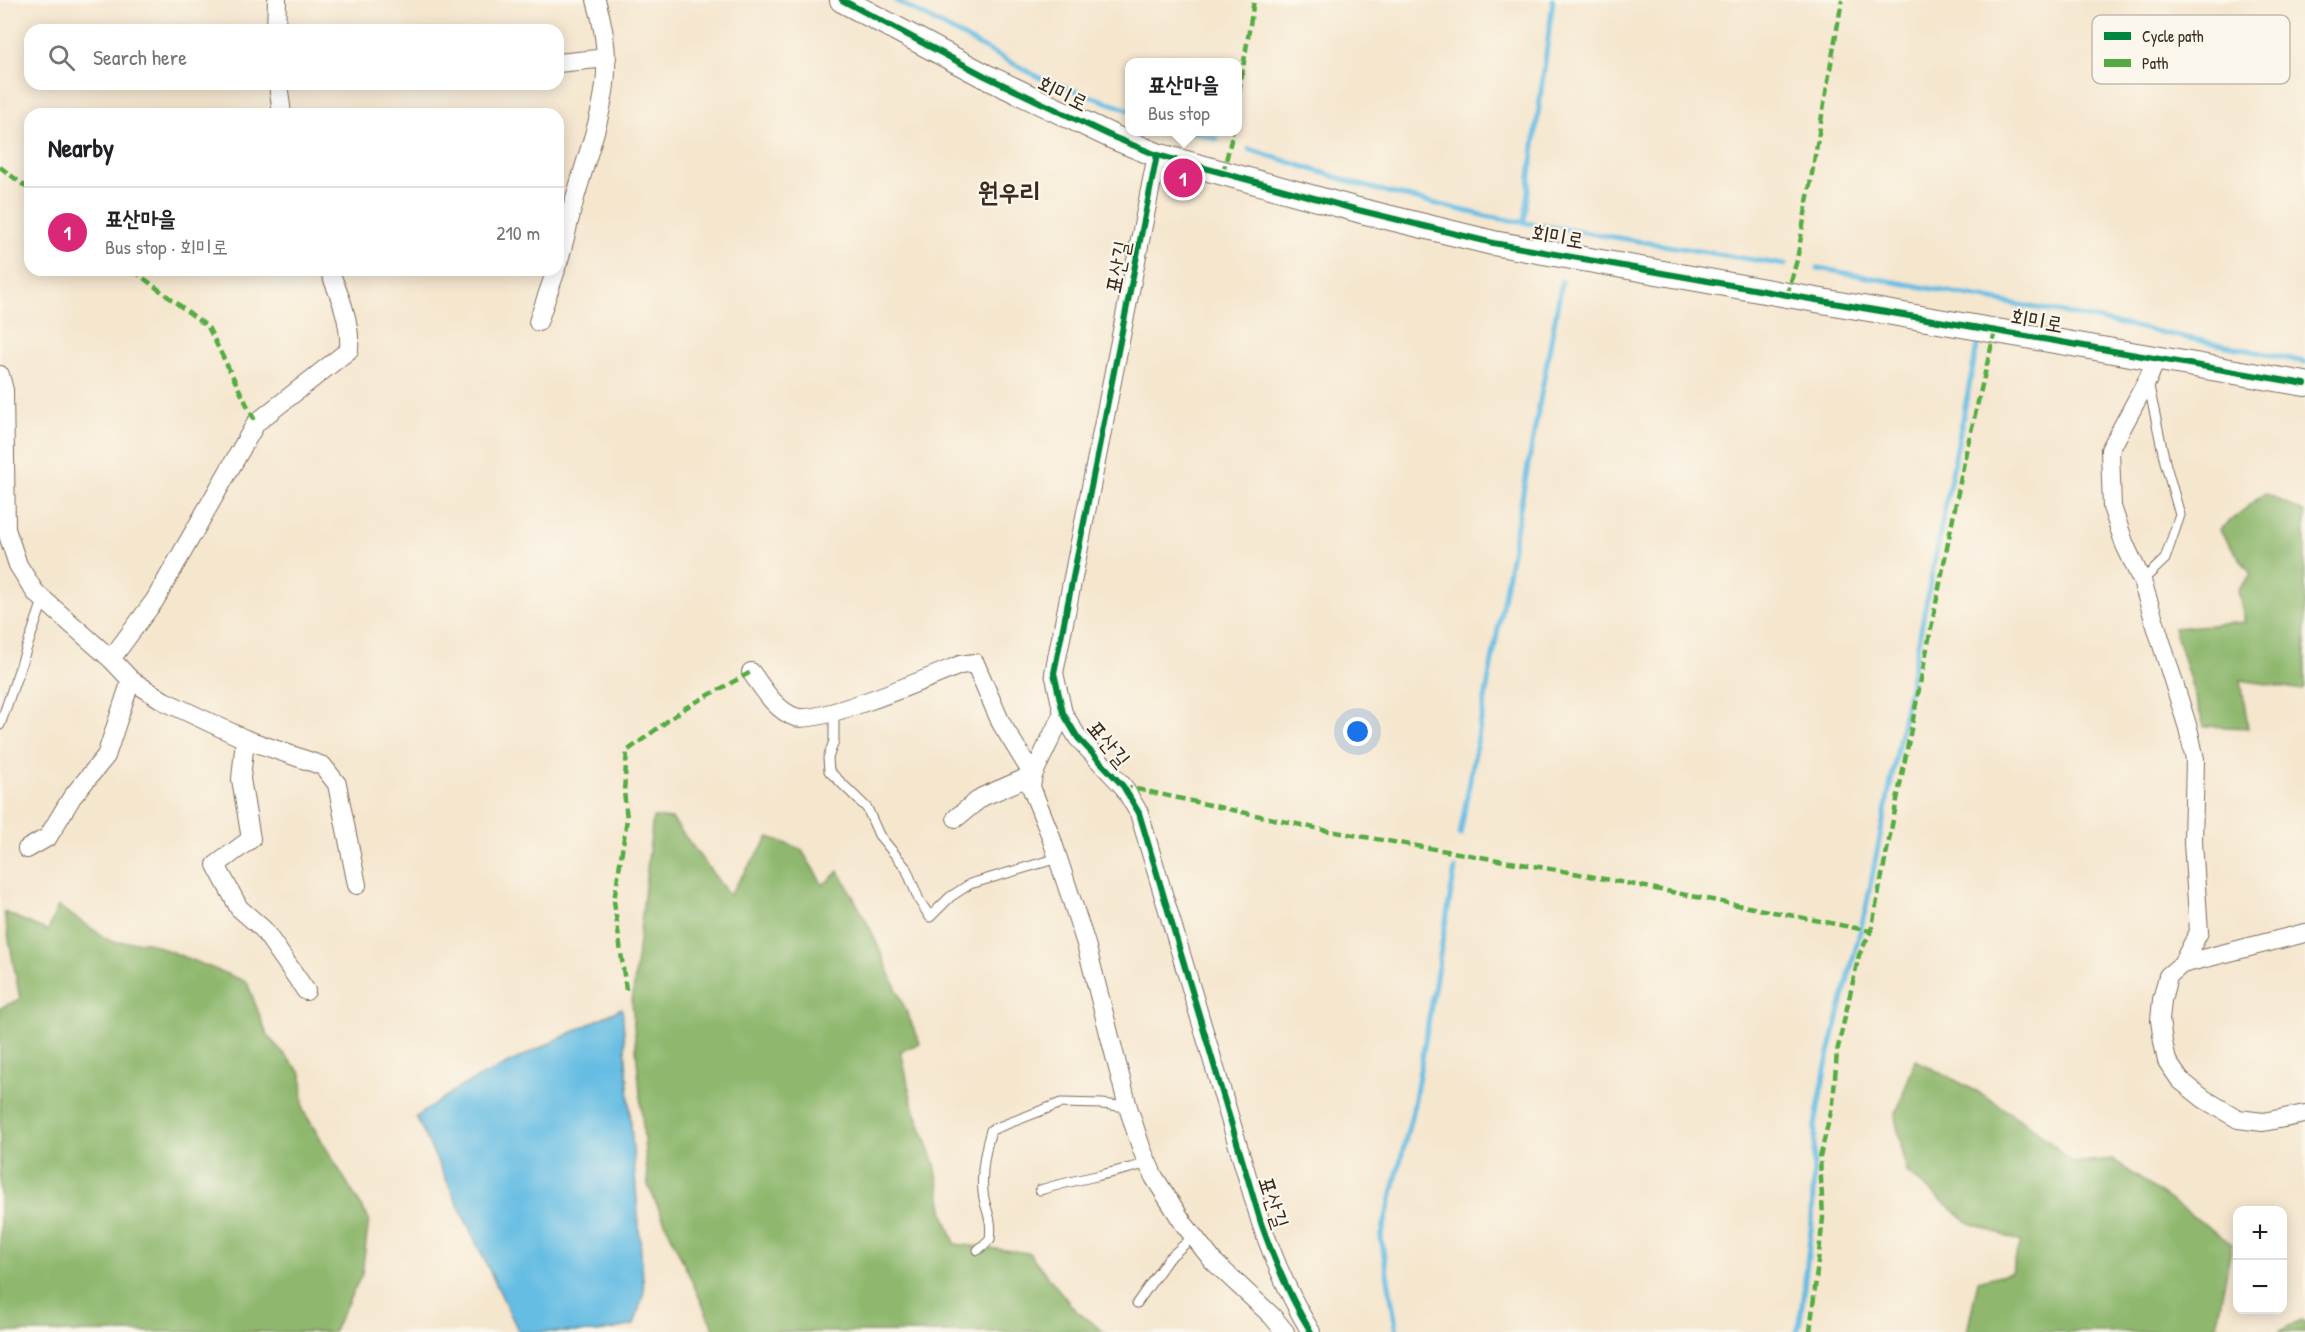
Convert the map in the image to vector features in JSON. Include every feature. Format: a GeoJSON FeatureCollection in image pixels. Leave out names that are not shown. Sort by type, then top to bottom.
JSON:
{"type":"FeatureCollection","features":[{"type":"Feature","properties":{"kind":"street"},"geometry":{"type":"LineString","coordinates":[[276,24],[277,0]]}},
{"type":"Feature","properties":{"kind":"street"},"geometry":{"type":"LineString","coordinates":[[564,240],[600,117],[607,82],[604,28],[596,0]]}},
{"type":"Feature","properties":{"kind":"street","name":"회미로"},"geometry":{"type":"LineString","coordinates":[[842,0],[985,76],[1113,137],[1157,155],[1358,210],[1493,243],[2152,369],[2305,384]]}},
{"type":"Feature","properties":{"kind":"street"},"geometry":{"type":"LineString","coordinates":[[564,62],[607,58]]}},
{"type":"Feature","properties":{"kind":"street"},"geometry":{"type":"LineString","coordinates":[[279,90],[281,108]]}},
{"type":"Feature","properties":{"kind":"street","name":"표산길"},"geometry":{"type":"LineString","coordinates":[[1157,155],[1054,674],[1063,713],[1078,738],[1123,786],[1139,813],[1261,1223],[1277,1270],[1293,1304],[1311,1332]]}},
{"type":"Feature","properties":{"kind":"street"},"geometry":{"type":"LineString","coordinates":[[111,659],[155,600],[256,423],[349,350],[350,333],[340,296],[332,276]]}},
{"type":"Feature","properties":{"kind":"street"},"geometry":{"type":"LineString","coordinates":[[538,322],[554,276]]}},
{"type":"Feature","properties":{"kind":"street"},"geometry":{"type":"LineString","coordinates":[[2152,369],[2110,450],[2112,507],[2125,545],[2142,582],[2188,728],[2195,759],[2193,842],[2199,932],[2182,964],[2168,976],[2160,1020],[2166,1061],[2180,1080],[2204,1099],[2238,1119],[2263,1122],[2305,1114]]}},
{"type":"Feature","properties":{"kind":"street"},"geometry":{"type":"LineString","coordinates":[[0,375],[4,390],[5,428],[2,434],[6,460],[3,498],[6,529],[18,565],[35,592],[111,659],[131,680],[164,701],[245,739],[323,766],[337,784],[357,885]]}},
{"type":"Feature","properties":{"kind":"street"},"geometry":{"type":"LineString","coordinates":[[751,672],[777,706],[797,718],[834,713],[960,665],[975,663],[1001,723],[1034,775],[1031,787],[1058,858],[1086,944],[1128,1107],[1154,1178],[1213,1261],[1272,1316],[1285,1332]]}},
{"type":"Feature","properties":{"kind":"street"},"geometry":{"type":"LineString","coordinates":[[27,849],[48,837],[72,797],[106,756],[131,680]]}},
{"type":"Feature","properties":{"kind":"street","name":"표산길"},"geometry":{"type":"LineString","coordinates":[[1034,775],[1063,713]]}},
{"type":"Feature","properties":{"kind":"street"},"geometry":{"type":"LineString","coordinates":[[245,739],[241,780],[251,839],[216,865],[239,908],[263,929],[306,991]]}},
{"type":"Feature","properties":{"kind":"street"},"geometry":{"type":"LineString","coordinates":[[956,818],[982,797],[1034,775]]}},
{"type":"Feature","properties":{"kind":"street"},"geometry":{"type":"LineString","coordinates":[[2182,964],[2305,933]]}},
{"type":"Feature","properties":{"kind":"lane"},"geometry":{"type":"LineString","coordinates":[[2142,582],[2166,559],[2180,515],[2165,462],[2152,369]]}},
{"type":"Feature","properties":{"kind":"lane"},"geometry":{"type":"LineString","coordinates":[[0,725],[43,601]]}},
{"type":"Feature","properties":{"kind":"lane"},"geometry":{"type":"LineString","coordinates":[[834,713],[834,741],[828,758],[830,771],[867,808],[879,835],[906,868],[919,900],[930,917],[950,897],[970,884],[1058,858]]}},
{"type":"Feature","properties":{"kind":"lane"},"geometry":{"type":"LineString","coordinates":[[978,1250],[990,1239],[992,1225],[983,1195],[987,1143],[991,1130],[1061,1103],[1128,1107]]}},
{"type":"Feature","properties":{"kind":"lane"},"geometry":{"type":"LineString","coordinates":[[1040,1190],[1148,1163]]}},
{"type":"Feature","properties":{"kind":"lane"},"geometry":{"type":"LineString","coordinates":[[1137,1303],[1168,1259],[1194,1236]]}},
{"type":"Feature","properties":{"kind":"green space"},"geometry":{"type":"Polygon","coordinates":[[[2265,493],[2305,513],[2305,688],[2302,690],[2241,680],[2248,728],[2204,726],[2174,628],[2245,622],[2238,591],[2251,574],[2219,530],[2265,493]]]}},
{"type":"Feature","properties":{"kind":"green space"},"geometry":{"type":"Polygon","coordinates":[[[653,817],[672,819],[729,895],[769,837],[801,849],[823,885],[839,871],[870,928],[920,1043],[901,1051],[912,1103],[935,1164],[944,1214],[955,1244],[1029,1253],[1075,1310],[1104,1332],[715,1332],[648,1185],[632,1002],[653,817]]]}},
{"type":"Feature","properties":{"kind":"green space"},"geometry":{"type":"Polygon","coordinates":[[[58,906],[112,942],[147,942],[247,982],[267,1035],[302,1074],[303,1110],[369,1219],[362,1274],[333,1332],[0,1332],[0,1008],[20,999],[4,912],[48,931],[58,906]]]}},
{"type":"Feature","properties":{"kind":"green space"},"geometry":{"type":"Polygon","coordinates":[[[1915,1060],[1982,1094],[2037,1131],[2073,1163],[2112,1159],[2232,1244],[2215,1332],[1967,1332],[1978,1281],[2011,1272],[2021,1242],[1968,1222],[1907,1172],[1895,1117],[1915,1060]]]}},
{"type":"Feature","properties":{"kind":"green space"},"geometry":{"type":"Polygon","coordinates":[[[2300,1320],[2305,1322],[2305,1332],[2278,1332],[2300,1320]]]}},
{"type":"Feature","properties":{"kind":"water"},"geometry":{"type":"Polygon","coordinates":[[[622,1008],[644,1292],[634,1325],[599,1332],[519,1332],[416,1117],[460,1087],[622,1008]]]}},
{"type":"Feature","properties":{"kind":"waterway"},"geometry":{"type":"LineString","coordinates":[[895,0],[1042,79],[1125,109]]}},
{"type":"Feature","properties":{"kind":"waterway"},"geometry":{"type":"LineString","coordinates":[[1524,222],[1553,0]]}},
{"type":"Feature","properties":{"kind":"waterway"},"geometry":{"type":"LineString","coordinates":[[1207,136],[1217,139]]}},
{"type":"Feature","properties":{"kind":"waterway"},"geometry":{"type":"LineString","coordinates":[[1249,149],[1367,187],[1490,217],[1785,265]]}},
{"type":"Feature","properties":{"kind":"waterway"},"geometry":{"type":"LineString","coordinates":[[1818,268],[2086,317],[2305,362]]}},
{"type":"Feature","properties":{"kind":"waterway"},"geometry":{"type":"LineString","coordinates":[[1460,835],[1562,281]]}},
{"type":"Feature","properties":{"kind":"waterway"},"geometry":{"type":"LineString","coordinates":[[1797,1332],[1812,1221],[1815,1125],[1826,1065],[1866,908],[1977,346]]}},
{"type":"Feature","properties":{"kind":"waterway"},"geometry":{"type":"LineString","coordinates":[[1397,1332],[1381,1238],[1413,1110],[1455,869]]}},
{"type":"Feature","properties":{"kind":"marked path"},"geometry":{"type":"LineString","coordinates":[[1242,74],[1254,0]]}},
{"type":"Feature","properties":{"kind":"marked path"},"geometry":{"type":"LineString","coordinates":[[1787,295],[1797,260],[1842,0]]}},
{"type":"Feature","properties":{"kind":"marked path"},"geometry":{"type":"LineString","coordinates":[[1223,173],[1232,136]]}},
{"type":"Feature","properties":{"kind":"marked path"},"geometry":{"type":"LineString","coordinates":[[0,167],[24,185]]}},
{"type":"Feature","properties":{"kind":"marked path"},"geometry":{"type":"LineString","coordinates":[[141,276],[208,327],[256,423]]}},
{"type":"Feature","properties":{"kind":"marked path"},"geometry":{"type":"LineString","coordinates":[[1810,1332],[1823,1218],[1820,1157],[1833,1103],[1837,1052],[1859,955],[1871,931],[1966,452],[1995,331]]}},
{"type":"Feature","properties":{"kind":"marked path"},"geometry":{"type":"LineString","coordinates":[[626,990],[614,901],[627,819],[624,791],[627,751],[685,708],[751,672]]}},
{"type":"Feature","properties":{"kind":"marked path"},"geometry":{"type":"LineString","coordinates":[[1123,786],[1324,830],[1574,873],[1871,931]]}},
{"type":"Feature","properties":{"kind":"cycle path"},"geometry":{"type":"LineString","coordinates":[[842,0],[985,76],[1113,137],[1157,155],[1358,210],[1493,243],[2305,384]]}},
{"type":"Feature","properties":{"kind":"cycle path"},"geometry":{"type":"LineString","coordinates":[[1157,155],[1054,673],[1063,713],[1078,738],[1123,786],[1139,813],[1261,1223],[1283,1279],[1311,1332]]}},
{"type":"Feature","properties":{"kind":"place","name":"표산마을"},"geometry":{"type":"Point","coordinates":[1183,178]}},
{"type":"Feature","properties":{"kind":"district","name":"원우리"},"geometry":{"type":"Point","coordinates":[1009,192]}}]}
